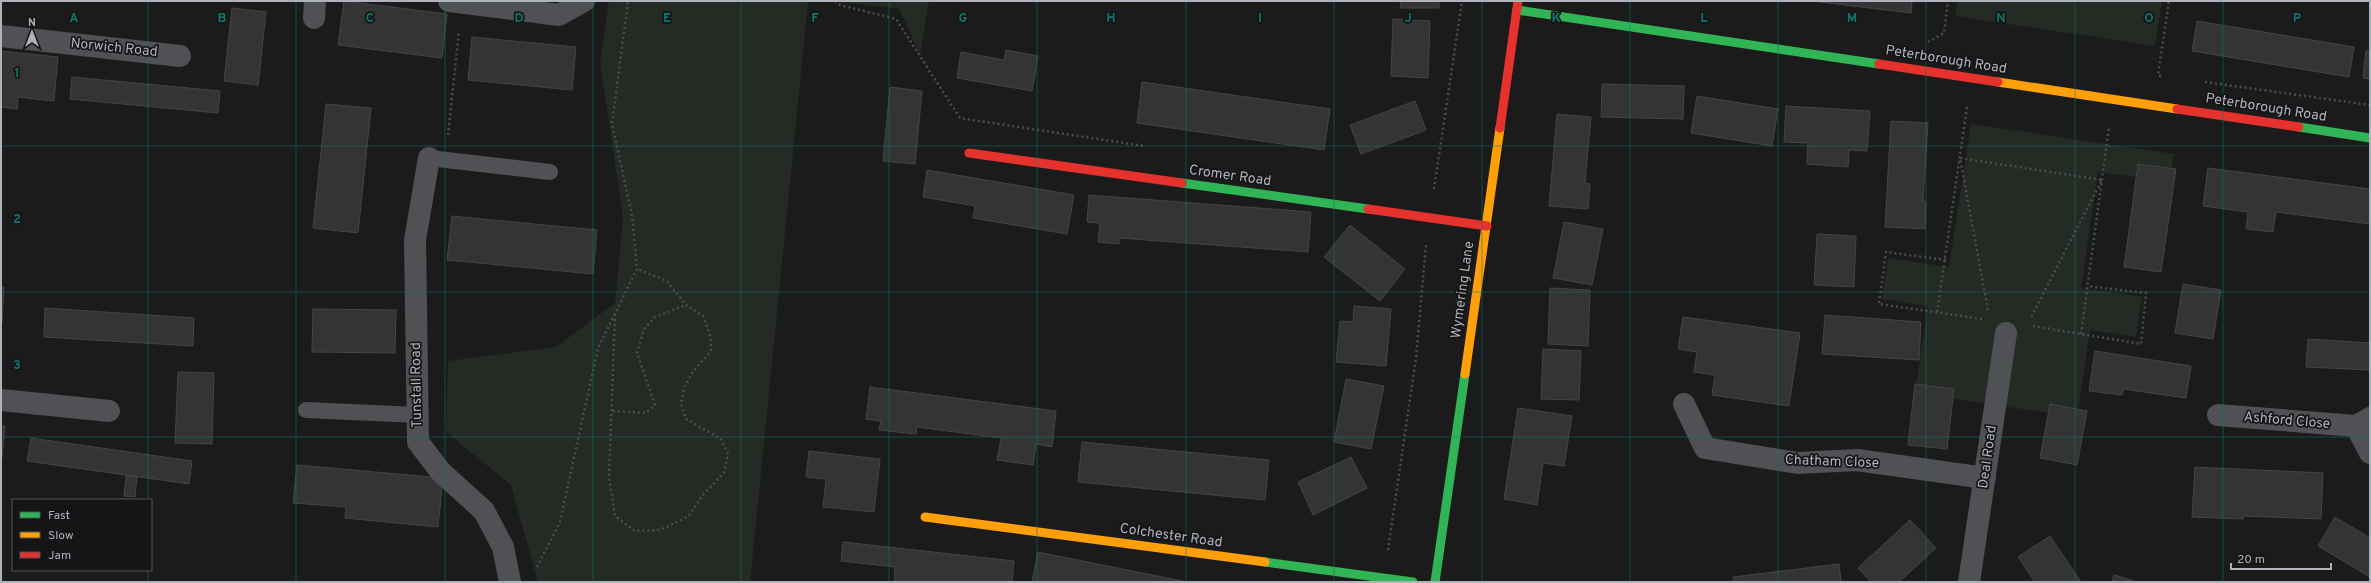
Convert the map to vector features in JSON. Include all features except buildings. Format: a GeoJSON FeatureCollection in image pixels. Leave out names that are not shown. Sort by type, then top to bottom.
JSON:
{"type":"FeatureCollection","features":[{"type":"Feature","properties":{"kind":"street"},"geometry":{"type":"LineString","coordinates":[[455,2],[559,15],[584,1]]}},
{"type":"Feature","properties":{"kind":"street","name":"Peterborough Road"},"geometry":{"type":"LineString","coordinates":[[1518,5],[1971,78],[2370,138]]}},
{"type":"Feature","properties":{"kind":"street","name":"Wymering Lane"},"geometry":{"type":"LineString","coordinates":[[1435,582],[1518,5]]}},
{"type":"Feature","properties":{"kind":"street","name":"Norwich Road"},"geometry":{"type":"LineString","coordinates":[[1,36],[180,56]]}},
{"type":"Feature","properties":{"kind":"street","name":"Cromer Road"},"geometry":{"type":"LineString","coordinates":[[969,153],[1487,226]]}},
{"type":"Feature","properties":{"kind":"street","name":"Tunstall Road"},"geometry":{"type":"LineString","coordinates":[[437,159],[415,240],[418,442],[441,472],[484,511],[503,547],[510,582]]}},
{"type":"Feature","properties":{"kind":"street","name":"Deal Road"},"geometry":{"type":"LineString","coordinates":[[1969,582],[2006,333]]}},
{"type":"Feature","properties":{"kind":"street"},"geometry":{"type":"LineString","coordinates":[[1,400],[109,411]]}},
{"type":"Feature","properties":{"kind":"street","name":"Chatham Close"},"geometry":{"type":"LineString","coordinates":[[1684,404],[1705,448],[1798,463],[1857,460],[1985,478]]}},
{"type":"Feature","properties":{"kind":"street","name":"Ashford Close"},"geometry":{"type":"LineString","coordinates":[[2218,415],[2363,422],[2370,453]]}},
{"type":"Feature","properties":{"kind":"street","name":"Colchester Road"},"geometry":{"type":"LineString","coordinates":[[925,517],[1413,582]]}},
{"type":"Feature","properties":{"kind":"lane"},"geometry":{"type":"LineString","coordinates":[[437,159],[550,172]]}},
{"type":"Feature","properties":{"kind":"lane"},"geometry":{"type":"LineString","coordinates":[[306,410],[418,415]]}},
{"type":"Feature","properties":{"kind":"path"},"geometry":{"type":"LineString","coordinates":[[536,569],[560,522],[598,348],[637,269],[632,215],[612,124],[628,1]]}},
{"type":"Feature","properties":{"kind":"path"},"geometry":{"type":"LineString","coordinates":[[835,1],[840,5],[896,19],[960,118],[1149,147]]}},
{"type":"Feature","properties":{"kind":"path"},"geometry":{"type":"LineString","coordinates":[[1384,578],[1416,358],[1429,218],[1462,1]]}},
{"type":"Feature","properties":{"kind":"path"},"geometry":{"type":"LineString","coordinates":[[2166,76],[2158,75],[2169,1]]}},
{"type":"Feature","properties":{"kind":"path"},"geometry":{"type":"LineString","coordinates":[[437,159],[455,2]]}},
{"type":"Feature","properties":{"kind":"path"},"geometry":{"type":"LineString","coordinates":[[1937,312],[1971,78]]}},
{"type":"Feature","properties":{"kind":"path"},"geometry":{"type":"LineString","coordinates":[[2198,81],[2370,105]]}},
{"type":"Feature","properties":{"kind":"path"},"geometry":{"type":"LineString","coordinates":[[2081,334],[2112,99]]}},
{"type":"Feature","properties":{"kind":"path"},"geometry":{"type":"LineString","coordinates":[[1960,158],[2102,180]]}},
{"type":"Feature","properties":{"kind":"path"},"geometry":{"type":"LineString","coordinates":[[1960,158],[1989,313]]}},
{"type":"Feature","properties":{"kind":"path"},"geometry":{"type":"LineString","coordinates":[[2027,325],[2102,180]]}},
{"type":"Feature","properties":{"kind":"path"},"geometry":{"type":"LineString","coordinates":[[616,314],[609,478],[615,516],[635,531],[660,530],[689,516],[702,496],[724,473],[728,454],[721,439],[686,419],[681,404],[684,388],[692,373],[711,351],[712,338],[703,316],[686,305],[667,282],[637,269]]}},
{"type":"Feature","properties":{"kind":"path"},"geometry":{"type":"LineString","coordinates":[[613,411],[646,412],[655,405],[637,353],[644,329],[655,317],[686,305]]}},
{"type":"Feature","properties":{"kind":"shaded area"},"geometry":{"type":"Polygon","coordinates":[[[609,1],[808,1],[750,582],[538,582],[511,485],[446,432],[448,361],[556,347],[615,303],[623,217],[600,62],[609,1]]]}},
{"type":"Feature","properties":{"kind":"shaded area"},"geometry":{"type":"Polygon","coordinates":[[[831,1],[929,1],[920,55],[899,9],[831,1]]]}},
{"type":"Feature","properties":{"kind":"shaded area"},"geometry":{"type":"Polygon","coordinates":[[[1957,1],[2162,1],[2155,46],[1955,16],[1957,1]]]}},
{"type":"Feature","properties":{"kind":"shaded area"},"geometry":{"type":"Polygon","coordinates":[[[1971,124],[2174,154],[2171,173],[2137,168],[2136,177],[2098,172],[2081,288],[2142,297],[2136,337],[2090,330],[2077,417],[1915,393],[1928,306],[1882,299],[1888,258],[1949,267],[1971,124]]]}},
{"type":"Feature","properties":{"kind":"traffic: fast"},"geometry":{"type":"LineString","coordinates":[[1517,10],[1879,64]]}},
{"type":"Feature","properties":{"kind":"traffic: fast"},"geometry":{"type":"LineString","coordinates":[[2299,127],[2370,138]]}},
{"type":"Feature","properties":{"kind":"traffic: fast"},"geometry":{"type":"LineString","coordinates":[[1182,183],[1368,209]]}},
{"type":"Feature","properties":{"kind":"traffic: fast"},"geometry":{"type":"LineString","coordinates":[[1435,582],[1465,374]]}},
{"type":"Feature","properties":{"kind":"traffic: fast"},"geometry":{"type":"LineString","coordinates":[[1265,562],[1413,582]]}},
{"type":"Feature","properties":{"kind":"traffic: slow"},"geometry":{"type":"LineString","coordinates":[[1998,82],[2177,109]]}},
{"type":"Feature","properties":{"kind":"traffic: slow"},"geometry":{"type":"LineString","coordinates":[[1465,374],[1500,128]]}},
{"type":"Feature","properties":{"kind":"traffic: slow"},"geometry":{"type":"LineString","coordinates":[[925,517],[1265,562]]}},
{"type":"Feature","properties":{"kind":"traffic: jam"},"geometry":{"type":"LineString","coordinates":[[1500,128],[1518,1]]}},
{"type":"Feature","properties":{"kind":"traffic: jam"},"geometry":{"type":"LineString","coordinates":[[1879,64],[1998,82]]}},
{"type":"Feature","properties":{"kind":"traffic: jam"},"geometry":{"type":"LineString","coordinates":[[2177,109],[2299,127]]}},
{"type":"Feature","properties":{"kind":"traffic: jam"},"geometry":{"type":"LineString","coordinates":[[969,153],[1182,183]]}},
{"type":"Feature","properties":{"kind":"traffic: jam"},"geometry":{"type":"LineString","coordinates":[[1368,209],[1487,226]]}}]}
